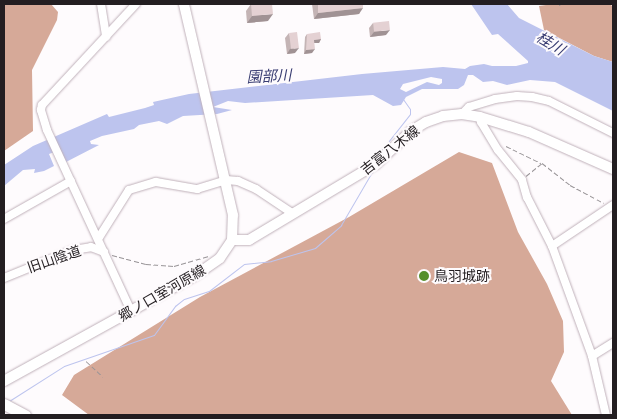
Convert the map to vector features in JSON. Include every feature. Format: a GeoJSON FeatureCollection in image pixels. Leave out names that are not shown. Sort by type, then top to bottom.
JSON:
{"type":"FeatureCollection","features":[{"type":"Feature","properties":{"kind":"highway"},"geometry":{"type":"LineString","coordinates":[[7,406],[25,415]]}},
{"type":"Feature","properties":{"kind":"main road"},"geometry":{"type":"LineString","coordinates":[[184,4],[226,180],[233,215],[232,240]]}},
{"type":"Feature","properties":{"kind":"main road","name":"吉富八木線"},"geometry":{"type":"LineString","coordinates":[[232,240],[249,240],[373,166],[411,131],[426,122],[462,114],[480,117],[529,132],[613,169]]}},
{"type":"Feature","properties":{"kind":"main road","name":"郷ノ口室河原線"},"geometry":{"type":"LineString","coordinates":[[4,382],[196,275],[220,258],[232,240]]}},
{"type":"Feature","properties":{"kind":"street"},"geometry":{"type":"LineString","coordinates":[[101,4],[106,37]]}},
{"type":"Feature","properties":{"kind":"street"},"geometry":{"type":"LineString","coordinates":[[131,311],[47,130],[41,110],[42,105],[136,4]]}},
{"type":"Feature","properties":{"kind":"street"},"geometry":{"type":"LineString","coordinates":[[462,114],[469,108],[495,99],[517,96],[532,97],[550,101],[613,133]]}},
{"type":"Feature","properties":{"kind":"street"},"geometry":{"type":"LineString","coordinates":[[480,117],[491,139],[522,180],[527,197],[552,246],[592,356],[606,415]]}},
{"type":"Feature","properties":{"kind":"street"},"geometry":{"type":"LineString","coordinates":[[4,219],[70,179]]}},
{"type":"Feature","properties":{"kind":"street"},"geometry":{"type":"LineString","coordinates":[[98,240],[129,190],[156,182],[197,189],[226,180],[238,181],[256,188],[292,213]]}},
{"type":"Feature","properties":{"kind":"street"},"geometry":{"type":"LineString","coordinates":[[552,246],[613,206]]}},
{"type":"Feature","properties":{"kind":"street","name":"旧山陰道"},"geometry":{"type":"LineString","coordinates":[[4,278],[73,250],[91,247],[104,252]]}},
{"type":"Feature","properties":{"kind":"street"},"geometry":{"type":"LineString","coordinates":[[592,356],[613,343]]}},
{"type":"Feature","properties":{"kind":"path"},"geometry":{"type":"LineString","coordinates":[[506,146],[542,163],[573,186],[613,206]]}},
{"type":"Feature","properties":{"kind":"path"},"geometry":{"type":"LineString","coordinates":[[522,180],[542,163]]}},
{"type":"Feature","properties":{"kind":"path"},"geometry":{"type":"LineString","coordinates":[[104,252],[126,260],[174,266],[198,258],[213,256],[220,258]]}},
{"type":"Feature","properties":{"kind":"path"},"geometry":{"type":"LineString","coordinates":[[86,360],[103,377]]}},
{"type":"Feature","properties":{"kind":"shaded area"},"geometry":{"type":"Polygon","coordinates":[[[4,4],[51,4],[58,12],[57,20],[32,70],[33,131],[4,151],[4,4]]]}},
{"type":"Feature","properties":{"kind":"shaded area"},"geometry":{"type":"Polygon","coordinates":[[[553,4],[610,4],[613,7],[613,62],[594,56],[544,30],[539,6],[553,4]]]}},
{"type":"Feature","properties":{"kind":"shaded area"},"geometry":{"type":"Polygon","coordinates":[[[459,152],[492,163],[518,232],[547,284],[563,321],[564,352],[551,381],[572,415],[89,415],[62,395],[74,375],[200,297],[349,217],[459,152]]]}},
{"type":"Feature","properties":{"kind":"water","name":"桂川"},"geometry":{"type":"Polygon","coordinates":[[[471,4],[507,4],[519,18],[594,56],[613,62],[613,111],[555,82],[530,80],[507,85],[493,81],[483,82],[473,75],[468,75],[464,85],[458,89],[422,89],[406,97],[401,105],[393,106],[373,95],[245,103],[228,101],[213,107],[232,110],[217,114],[183,116],[167,124],[159,121],[102,136],[90,141],[91,144],[99,145],[66,162],[60,150],[49,154],[54,166],[34,173],[35,169],[23,170],[4,186],[4,165],[33,146],[107,114],[109,117],[145,108],[154,105],[153,102],[189,94],[362,74],[443,67],[465,69],[470,66],[484,64],[516,66],[528,63],[498,34],[492,35],[471,4]],[[431,77],[403,84],[400,89],[406,92],[427,82],[439,85],[442,83],[442,79],[431,77]]]}},
{"type":"Feature","properties":{"kind":"building"},"geometry":{"type":"Polygon","coordinates":[[[251,4],[272,4],[273,14],[252,16],[251,4]]]}},
{"type":"Feature","properties":{"kind":"building"},"geometry":{"type":"Polygon","coordinates":[[[318,4],[363,4],[363,8],[318,13],[318,4]]]}},
{"type":"Feature","properties":{"kind":"building"},"geometry":{"type":"Polygon","coordinates":[[[389,21],[390,30],[374,32],[373,23],[389,21]]]}},
{"type":"Feature","properties":{"kind":"building"},"geometry":{"type":"Polygon","coordinates":[[[297,32],[299,48],[291,49],[289,33],[297,32]]]}},
{"type":"Feature","properties":{"kind":"building"},"geometry":{"type":"Polygon","coordinates":[[[320,32],[321,39],[314,40],[315,49],[306,50],[307,34],[320,32]]]}},
{"type":"Feature","properties":{"kind":"waterway"},"geometry":{"type":"LineString","coordinates":[[377,156],[410,114],[410,109],[403,99]]}},
{"type":"Feature","properties":{"kind":"waterway"},"geometry":{"type":"LineString","coordinates":[[9,401],[64,366],[154,335],[175,306],[184,299],[209,291],[244,264],[271,261],[315,248],[341,225],[372,172]]}},
{"type":"Feature","properties":{"kind":"place","name":"鳥羽城跡"},"geometry":{"type":"Point","coordinates":[424,276]}},
{"type":"Feature","properties":{"kind":"water label","name":"園部川"},"geometry":{"type":"Point","coordinates":[269,77]}}]}
